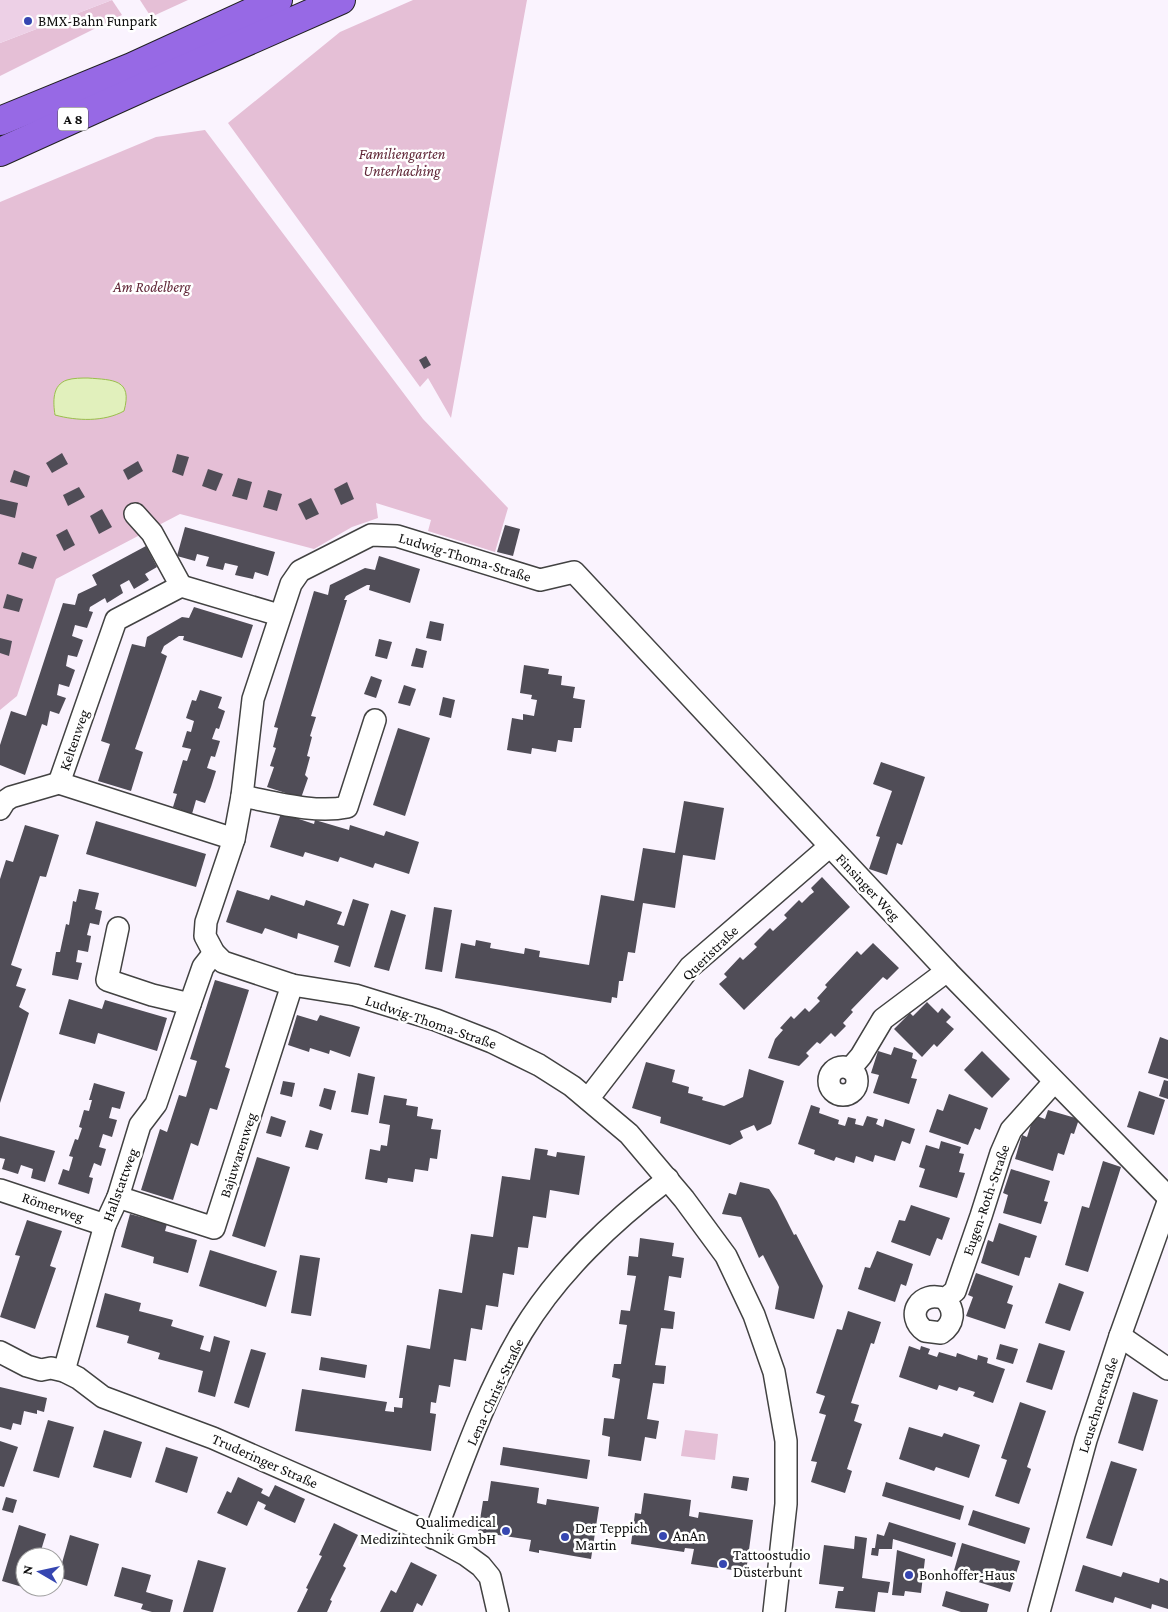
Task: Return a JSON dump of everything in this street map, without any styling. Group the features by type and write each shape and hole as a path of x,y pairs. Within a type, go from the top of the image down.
{"highway":[{"name":"A 8","path":"201,48 278,0"},
{"name":"A 8","path":"0,152 139,76 201,48 341,0"},
{"name":"A 8","path":"0,121 139,76"}],"street":[{"path":"135,514 152,533 181,586 279,615"},
{"name":"Ludwig-Thoma-Straße","path":"574,572 540,580 397,536 371,535 300,571 291,584 279,615 253,699 242,796 234,840 206,922 205,936 214,953 223,962 292,985 355,995 436,1020 492,1042 539,1066 572,1086 629,1134 668,1178 726,1256 754,1315 774,1372 786,1440 786,1495 774,1612"},
{"name":"Finsinger Weg","path":"574,572 946,971 1168,1197"},
{"name":"Keltenweg","path":"181,586 116,620 59,784 234,840"},
{"path":"242,796 316,809 346,807 375,720"},
{"path":"4,797 59,784"},
{"name":"Queristraße","path":"588,1099 690,967 830,846"},
{"path":"118,928 107,980 152,995 190,1004"},
{"name":"Hallstattweg","path":"64,1371 105,1225 118,1197 140,1125 156,1104 203,967 214,953"},
{"path":"850,1069 861,1056 883,1018 946,971"},
{"name":"Bajuwarenweg","path":"118,1197 214,1228 292,985"},
{"name":"Eugen-Roth-Straße","path":"945,1299 955,1291 1001,1153 1011,1130 1054,1082"},
{"name":"Lena-Christ-Straße","path":"433,1538 499,1374 523,1331 562,1277 596,1240 630,1208 668,1178"},
{"name":"Römerweg","path":"0,1190 105,1225"},
{"name":"Leuschnerstraße","path":"1039,1612 1086,1440 1120,1336 1168,1202"},
{"path":"1120,1336 1168,1369"},
{"name":"Truderinger Straße","path":"0,1352 27,1366 41,1370 51,1368 64,1371 78,1378 104,1397 213,1438 404,1522 466,1555 481,1566 490,1577 498,1612"}],"green space":[{"path":"112,0 122,15 0,76 0,43"},
{"path":"140,0 188,0 151,17"},
{"name":"Familiengarten Unterhaching","path":"413,0 527,0 451,418 428,378 420,387 228,123 340,32"},
{"name":"Am Rodelberg","path":"205,130 423,419 508,508 495,552 428,531 431,520 376,503 378,518 352,527 314,549 180,514 56,579 17,696 0,710 0,202 156,137"},
{"path":"685,1430 718,1434 715,1460 681,1456"}],"shaded area":[{"name":"BMX-Bahn Funpark","path":"0,0 112,0 0,43"},
{"path":"69,379 105,379 119,383 126,393 124,411 99,419 55,415 55,394 62,382"}],"building":[{"path":"426,356 431,365 424,369 419,360"},
{"path":"62,453 68,464 52,473 46,463"},
{"path":"177,454 189,457 183,476 172,472"},
{"path":"138,461 143,471 128,480 123,470"},
{"path":"208,469 223,474 216,491 202,486"},
{"path":"14,470 30,476 27,487 10,482"},
{"path":"238,478 252,482 247,500 232,496"},
{"path":"347,482 354,499 341,505 334,489"},
{"path":"79,487 85,497 68,506 63,495"},
{"path":"268,490 282,494 277,511 263,507"},
{"path":"311,498 319,514 306,520 298,504"},
{"path":"0,499 18,503 15,518 0,514"},
{"path":"102,509 112,527 99,534 90,516"},
{"path":"505,525 520,529 513,556 497,552"},
{"path":"185,527 275,552 268,576 255,572 253,579 235,575 238,566 225,563 223,570 206,566 209,557 197,554 195,561 177,556"},
{"path":"67,529 75,545 64,551 56,535"},
{"path":"146,546 157,567 145,574 149,580 134,589 129,580 120,585 123,593 107,603 105,598 90,607 89,611 93,612 87,628 75,625 72,636 83,640 77,657 68,655 66,666 75,670 69,687 59,684 57,695 66,698 59,714 50,711 47,726 42,724 25,775 0,765 0,745 11,711 26,716 63,603 75,605 78,594 97,585 92,575"},
{"path":"22,552 37,557 33,569 18,564"},
{"path":"379,556 420,569 410,603 369,590 370,585 346,596 344,600 347,600 311,716 316,717 310,736 312,737 307,756 310,757 305,775 308,778 301,798 267,787 274,767 270,766 276,748 273,747 278,728 274,727 314,591 328,595 330,585 365,568 375,570"},
{"path":"7,594 23,599 19,612 3,608"},
{"path":"194,607 253,625 242,658 183,640 184,636 179,636 164,646 161,653 167,656 135,749 143,752 131,791 98,781 110,744 101,741 132,644 145,647 147,637 182,617 189,618"},
{"path":"430,621 444,624 441,641 426,638"},
{"path":"0,638 12,641 9,656 0,653"},
{"path":"379,639 392,642 387,659 375,656"},
{"path":"416,648 427,651 423,668 411,666"},
{"path":"524,665 549,669 548,674 562,676 561,685 575,687 573,698 585,700 581,728 574,728 572,742 558,740 556,752 532,748 531,754 507,750 512,718 523,720 523,714 534,716 537,700 531,699 532,695 520,693"},
{"path":"371,676 382,680 376,698 364,694"},
{"path":"404,685 416,689 410,706 398,703"},
{"path":"200,690 222,697 218,708 225,711 219,729 216,728 212,739 220,741 215,757 211,756 207,768 216,771 211,787 205,803 196,800 192,814 173,807 177,794 173,793 183,760 187,761 191,749 182,747 187,731 191,732 194,721 186,718 192,700 196,701"},
{"path":"443,697 455,700 451,718 439,715"},
{"path":"398,728 430,738 405,816 373,805"},
{"path":"881,762 925,777 902,845 897,843 887,875 869,869 880,837 876,836 892,791 873,784"},
{"path":"684,801 724,808 715,860 683,855 675,908 643,903 635,953 628,952 623,981 619,981 617,998 612,997 611,1003 455,978 461,943 475,946 476,940 491,943 490,948 524,954 525,948 540,951 539,957 589,965 601,895 634,901 643,848 675,853"},
{"path":"281,813 314,824 315,820 349,830 350,825 384,836 386,831 419,842 409,874 375,863 373,868 340,857 338,862 305,852 303,857 270,847"},
{"path":"96,821 206,854 196,887 86,854"},
{"path":"25,825 59,835 46,877 40,876 11,965 22,969 16,986 26,989 19,1007 29,1013 0,1103 0,879 6,860 13,862"},
{"path":"822,877 850,907 744,1010 719,984 727,977 724,974 740,957 743,960 757,947 754,944 770,928 773,931 787,918 784,915 799,900 802,903 814,892 811,888"},
{"path":"79,889 99,893 95,909 102,911 99,925 90,923 87,935 91,936 88,952 78,950 76,962 82,963 78,980 52,975 56,952 60,952 66,924 69,925 73,901 76,902"},
{"path":"237,890 269,900 271,895 304,906 306,900 342,912 337,924 344,926 353,899 369,904 350,967 334,962 339,946 298,933 297,939 265,928 262,934 226,922"},
{"path":"434,907 452,910 442,972 425,969"},
{"path":"391,910 406,915 389,971 374,967"},
{"path":"873,943 899,968 887,980 883,977 851,1010 853,1012 843,1023 846,1026 835,1037 831,1033 820,1044 817,1042 806,1053 809,1056 799,1066 768,1058 775,1039 783,1030 780,1028 791,1016 794,1019 805,1008 809,1012 820,1001 817,998 827,987 825,985 857,951 861,955"},
{"path":"215,980 249,990 225,1067 230,1069 217,1110 210,1108 198,1146 191,1143 173,1200 141,1190 160,1129 167,1132 179,1095 186,1097 197,1061 190,1059"},
{"path":"69,999 102,1009 105,1000 167,1018 157,1051 98,1033 95,1044 59,1034"},
{"path":"927,1002 938,1013 942,1008 951,1017 946,1022 954,1029 937,1047 934,1044 922,1057 894,1029 910,1013 913,1016"},
{"path":"297,1015 317,1021 320,1015 360,1027 350,1057 330,1050 329,1054 310,1048 309,1052 288,1045"},
{"path":"1160,1037 1168,1040 1168,1079 1148,1073"},
{"path":"894,1047 913,1053 912,1058 917,1060 911,1078 917,1079 909,1104 873,1093 879,1075 871,1073 878,1051 891,1055"},
{"path":"982,1051 1010,1079 992,1098 964,1070"},
{"path":"646,1062 675,1070 672,1082 689,1087 688,1093 703,1097 702,1100 724,1106 743,1097 749,1069 784,1081 771,1124 757,1131 754,1125 740,1131 743,1138 730,1145 660,1123 661,1117 632,1108"},
{"path":"358,1073 375,1077 368,1115 351,1112"},
{"path":"1164,1080 1168,1081 1168,1099 1159,1096"},
{"path":"283,1081 295,1083 292,1097 280,1094"},
{"path":"94,1083 125,1092 120,1109 112,1107 109,1118 117,1120 112,1137 103,1134 99,1147 106,1149 101,1166 94,1163 89,1177 93,1178 89,1194 58,1184 63,1169 69,1171 73,1157 69,1156 75,1139 78,1140 82,1128 79,1127 84,1110 89,1111 92,1100 89,1100"},
{"path":"324,1088 336,1091 331,1110 319,1106"},
{"path":"1139,1091 1165,1100 1154,1135 1127,1127"},
{"path":"949,1094 988,1108 980,1130 975,1128 968,1145 929,1132 937,1109 943,1111"},
{"path":"384,1095 407,1099 406,1105 418,1107 417,1116 433,1119 431,1129 441,1130 437,1159 430,1158 428,1171 415,1169 413,1182 388,1178 387,1183 365,1179 370,1149 380,1151 381,1145 387,1146 390,1125 379,1123"},
{"path":"811,1105 820,1108 819,1113 839,1120 838,1124 845,1126 848,1117 856,1119 855,1124 863,1126 867,1116 878,1119 876,1124 883,1127 885,1119 915,1129 910,1144 902,1141 895,1161 875,1155 873,1162 856,1156 854,1163 836,1157 834,1161 814,1154 815,1150 798,1144"},
{"path":"1048,1110 1079,1119 1074,1134 1071,1133 1064,1155 1058,1153 1053,1171 1015,1159 1022,1135 1027,1137 1034,1115 1045,1119"},
{"path":"271,1116 286,1121 281,1137 266,1133"},
{"path":"310,1130 323,1134 318,1150 305,1147"},
{"path":"0,1136 55,1151 45,1182 31,1178 33,1169 21,1165 18,1174 2,1169 5,1159 0,1158"},
{"path":"941,1141 961,1147 959,1153 964,1154 959,1172 965,1173 957,1198 919,1187 925,1169 919,1167 926,1145 939,1149"},
{"path":"535,1148 548,1150 547,1155 556,1157 557,1152 585,1156 579,1195 550,1190 546,1218 533,1216 528,1248 518,1247 514,1275 503,1273 498,1307 486,1305 482,1330 471,1328 466,1361 454,1359 450,1387 439,1385 436,1403 431,1402 430,1413 436,1414 431,1451 295,1431 302,1389 387,1402 385,1411 394,1412 394,1407 402,1408 403,1398 399,1398 407,1345 430,1349 439,1289 462,1293 471,1234 493,1237 502,1176 530,1180"},
{"path":"257,1157 290,1167 265,1247 232,1236"},
{"path":"1103,1161 1121,1167 1088,1272 1065,1265 1082,1206 1089,1208"},
{"path":"1011,1169 1050,1181 1044,1201 1048,1202 1041,1224 1003,1213 1008,1195 1003,1193"},
{"path":"740,1182 769,1189 794,1235 796,1234 823,1286 814,1319 775,1309 779,1287 763,1255 759,1258 741,1217 722,1214 729,1193 736,1195"},
{"path":"911,1205 950,1218 942,1240 937,1238 930,1256 891,1242 899,1220 905,1221"},
{"path":"130,1214 167,1224 165,1231 197,1240 188,1273 153,1263 154,1257 121,1247"},
{"path":"27,1220 62,1231 50,1266 56,1268 35,1329 0,1317 20,1256 15,1255"},
{"path":"999,1223 1037,1236 1030,1258 1025,1257 1019,1276 981,1263 988,1240 993,1242"},
{"path":"640,1238 674,1243 672,1256 684,1258 681,1278 669,1276 664,1310 675,1312 673,1329 661,1328 655,1365 666,1366 664,1384 653,1383 647,1419 659,1421 656,1439 645,1437 641,1461 608,1456 610,1437 602,1435 604,1418 614,1419 620,1379 612,1377 614,1364 621,1364 627,1325 619,1324 621,1310 630,1311 636,1276 627,1275 629,1256 638,1257"},
{"path":"210,1250 277,1271 266,1307 199,1286"},
{"path":"877,1251 913,1264 906,1286 901,1284 895,1302 858,1289 865,1267 870,1268"},
{"path":"300,1255 320,1258 311,1316 291,1313"},
{"path":"976,1273 1013,1286 1007,1303 1013,1305 1005,1329 966,1316 973,1297 968,1295"},
{"path":"1059,1283 1084,1292 1070,1331 1045,1323"},
{"path":"105,1293 141,1303 139,1311 173,1320 171,1326 204,1336 200,1349 210,1352 214,1336 230,1341 215,1397 198,1392 203,1371 158,1359 160,1353 127,1343 129,1336 96,1327"},
{"path":"848,1311 881,1322 874,1344 871,1343 851,1403 859,1405 854,1421 862,1424 847,1469 852,1471 845,1493 811,1482 817,1462 811,1461 826,1415 819,1413 825,1396 816,1393 837,1329 842,1330"},
{"path":"1039,1343 1065,1351 1052,1390 1026,1382"},
{"path":"1000,1344 1018,1349 1013,1364 996,1359"},
{"path":"909,1346 920,1350 921,1346 930,1349 928,1354 937,1357 939,1352 956,1357 957,1353 977,1360 978,1355 988,1358 987,1363 1005,1369 993,1403 973,1396 975,1392 959,1387 957,1391 939,1385 937,1390 899,1377"},
{"path":"251,1349 266,1353 249,1408 234,1403"},
{"path":"321,1357 367,1365 365,1378 319,1370"},
{"path":"0,1387 47,1398 44,1412 37,1410 37,1414 24,1411 21,1425 13,1423 11,1430 0,1427"},
{"path":"1133,1392 1158,1400 1143,1451 1118,1443"},
{"path":"1020,1402 1046,1411 1027,1467 1031,1469 1019,1504 995,1496 1007,1460 1001,1458"},
{"path":"48,1420 74,1427 59,1478 33,1471"},
{"path":"909,1427 942,1437 944,1433 980,1445 969,1478 936,1467 934,1471 899,1459"},
{"path":"104,1430 142,1442 131,1478 93,1467"},
{"path":"0,1441 18,1447 4,1487 0,1486"},
{"path":"166,1447 198,1457 187,1493 155,1482"},
{"path":"503,1447 590,1460 587,1479 500,1465"},
{"path":"1111,1461 1137,1469 1112,1546 1086,1538"},
{"path":"733,1476 749,1478 747,1491 731,1488"},
{"path":"238,1477 263,1489 261,1493 269,1497 275,1485 305,1499 295,1523 264,1509 266,1505 258,1501 247,1526 217,1513 227,1491 231,1493"},
{"path":"491,1481 539,1488 537,1503 546,1505 547,1499 599,1507 591,1559 539,1550 539,1553 529,1551 531,1540 478,1532 483,1501 488,1501"},
{"path":"886,1482 964,1506 960,1520 882,1496"},
{"path":"644,1493 691,1500 689,1516 698,1518 699,1512 753,1520 746,1572 691,1564 694,1549 685,1548 684,1552 631,1544 635,1513 641,1514"},
{"path":"6,1497 17,1500 13,1513 2,1510"},
{"path":"973,1510 1030,1528 1025,1544 968,1525"},
{"path":"889,1522 956,1543 952,1557 893,1539 892,1549 879,1549 878,1556 871,1555 872,1548 875,1548 877,1534 884,1536"},
{"path":"334,1523 358,1535 343,1566 346,1568 330,1600 332,1601 327,1612 297,1612 308,1589 306,1588 322,1556 319,1555"},
{"path":"19,1525 46,1534 42,1547 15,1547 15,1585 2,1581"},
{"path":"70,1535 99,1544 87,1586 65,1579 65,1552"},
{"path":"855,1536 867,1538 862,1578 890,1582 888,1593 878,1592 875,1612 835,1608 838,1591 843,1591 844,1587 819,1584 824,1545 854,1549"},
{"path":"962,1543 1020,1561 1010,1592 953,1574"},
{"name":"Bonhoffer-Haus","path":"897,1550 925,1559 921,1593 905,1591 904,1596 892,1595"},
{"path":"198,1560 226,1568 213,1612 183,1612"},
{"path":"411,1562 437,1575 422,1606 417,1603 413,1612 380,1612 391,1590 396,1593"},
{"path":"1083,1565 1121,1577 1123,1572 1159,1583 1160,1578 1168,1581 1168,1609 1152,1604 1151,1609 1115,1597 1113,1603 1075,1591"},
{"path":"122,1567 151,1575 146,1592 173,1600 170,1612 152,1612 141,1609 143,1604 114,1596"},
{"path":"946,1591 989,1604 987,1612 961,1612 942,1606"}],"place":[{"name":"BMX-Bahn Funpark","path":"28,21"},
{"name":"Qualimedical Medizintechnik GmbH","path":"506,1531"},
{"name":"AnAn","path":"663,1536"},
{"name":"Der Teppich Martin","path":"565,1537"},
{"name":"Tattoostudio Düsterbunt","path":"723,1564"},
{"name":"Bonhoffer-Haus","path":"909,1575"}]}
